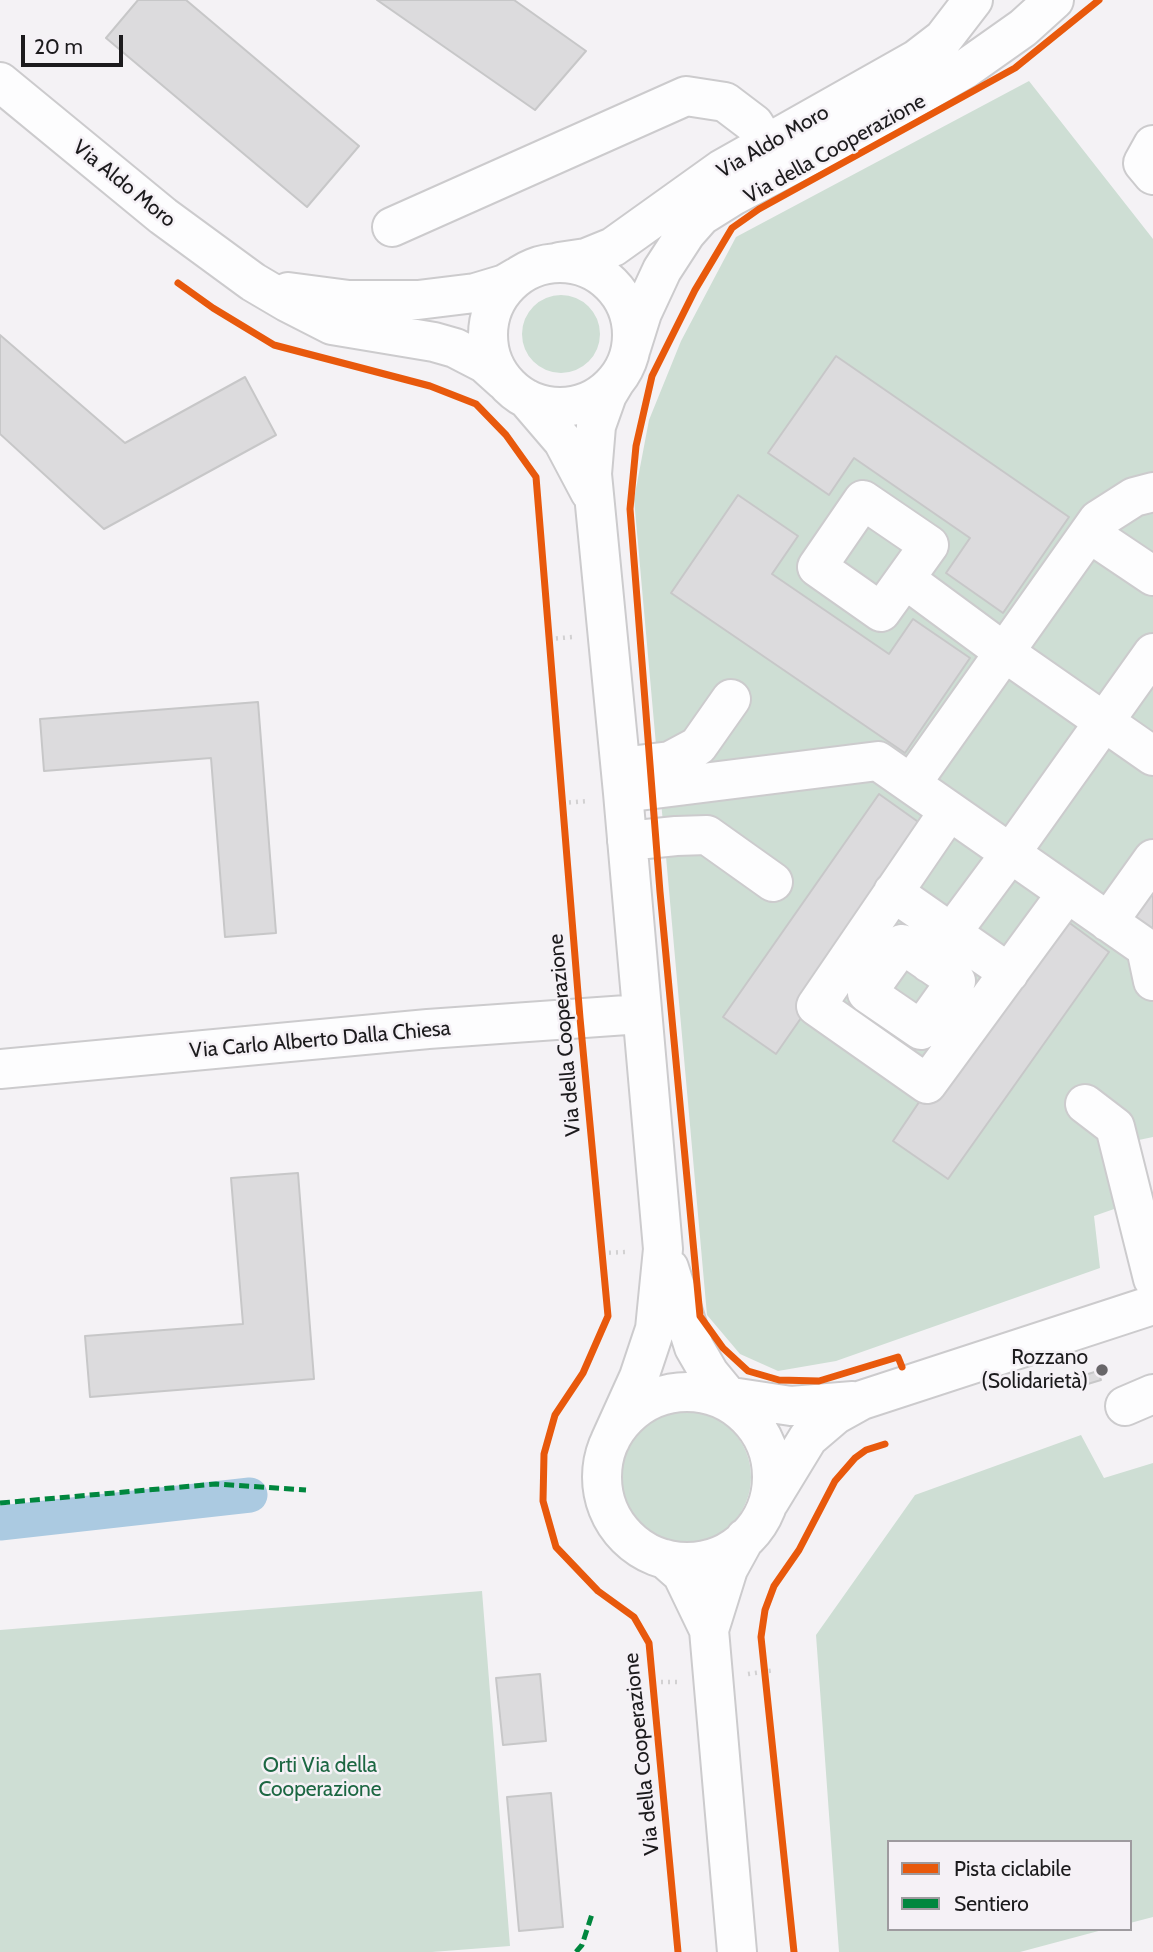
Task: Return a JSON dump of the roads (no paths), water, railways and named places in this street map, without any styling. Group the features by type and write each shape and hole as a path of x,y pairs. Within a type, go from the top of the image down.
{"street":[{"name":"Via Aldo Moro","path":"559,262 586,258 613,247 722,169 917,60 943,39 973,0"},
{"name":"Via Aldo Moro","path":"624,364 642,313 662,270 686,233 701,216 716,205 859,130 965,69 1023,28 1055,0"},
{"name":"Via Aldo Moro","path":"0,82 163,216 253,282 331,325 434,342 454,348 484,363 515,390"},
{"path":"392,227 687,96 725,102 754,124 767,145"},
{"path":"1153,145 1143,163 1153,175"},
{"path":"594,501 563,442 515,390 492,359 488,331 496,301 507,285 538,266 559,262 590,268 615,287 629,314 632,327 624,364 607,396 596,426 593,456 594,501 622,780 663,1250 655,1329 639,1377 610,1441 603,1464 602,1480 604,1498 611,1516 632,1542 653,1555 683,1562 714,1558 728,1551 754,1526 770,1491 771,1467 762,1440 723,1402 694,1347 663,1250"},
{"name":"Via Aldo Moro","path":"253,282 315,298 378,301 418,300 475,293 505,284 517,277"},
{"path":"515,390 550,407 573,406 594,398 624,364"},
{"path":"911,784 1098,520 1134,497 1153,492"},
{"path":"1089,533 1153,576"},
{"path":"905,579 1153,756"},
{"path":"929,963 1153,653"},
{"path":"622,780 698,747 731,699"},
{"path":"622,780 878,761 1146,948 1153,981"},
{"path":"949,811 893,892 869,959 867,993 921,1030 956,981 902,944 869,959 816,1006 927,1084 1068,893"},
{"path":"627,841 707,835 773,882"},
{"path":"1108,922 1153,859"},
{"path":"893,892 1009,973"},
{"path":"937,1008 968,1030"},
{"path":"872,1045 896,1013"},
{"name":"Via Carlo Alberto Dalla Chiesa","path":"0,1069 428,1030 641,1014"},
{"path":"1085,1104 1115,1127 1153,1279"},
{"path":"610,1441 624,1421 645,1403 668,1395 791,1406 862,1400 1153,1305"},
{"path":"709,1630 728,1569 808,1438 835,1415 862,1400"},
{"path":"665,1559 682,1574 709,1630 737,1952"}],"waterway":[{"path":"0,1523 250,1495"}],"place":[{"name":"Rozzano (Solidarietà)","path":"1102,1370"}],"park label":[{"name":"Orti Via della Cooperazione","path":"320,1778"}]}
